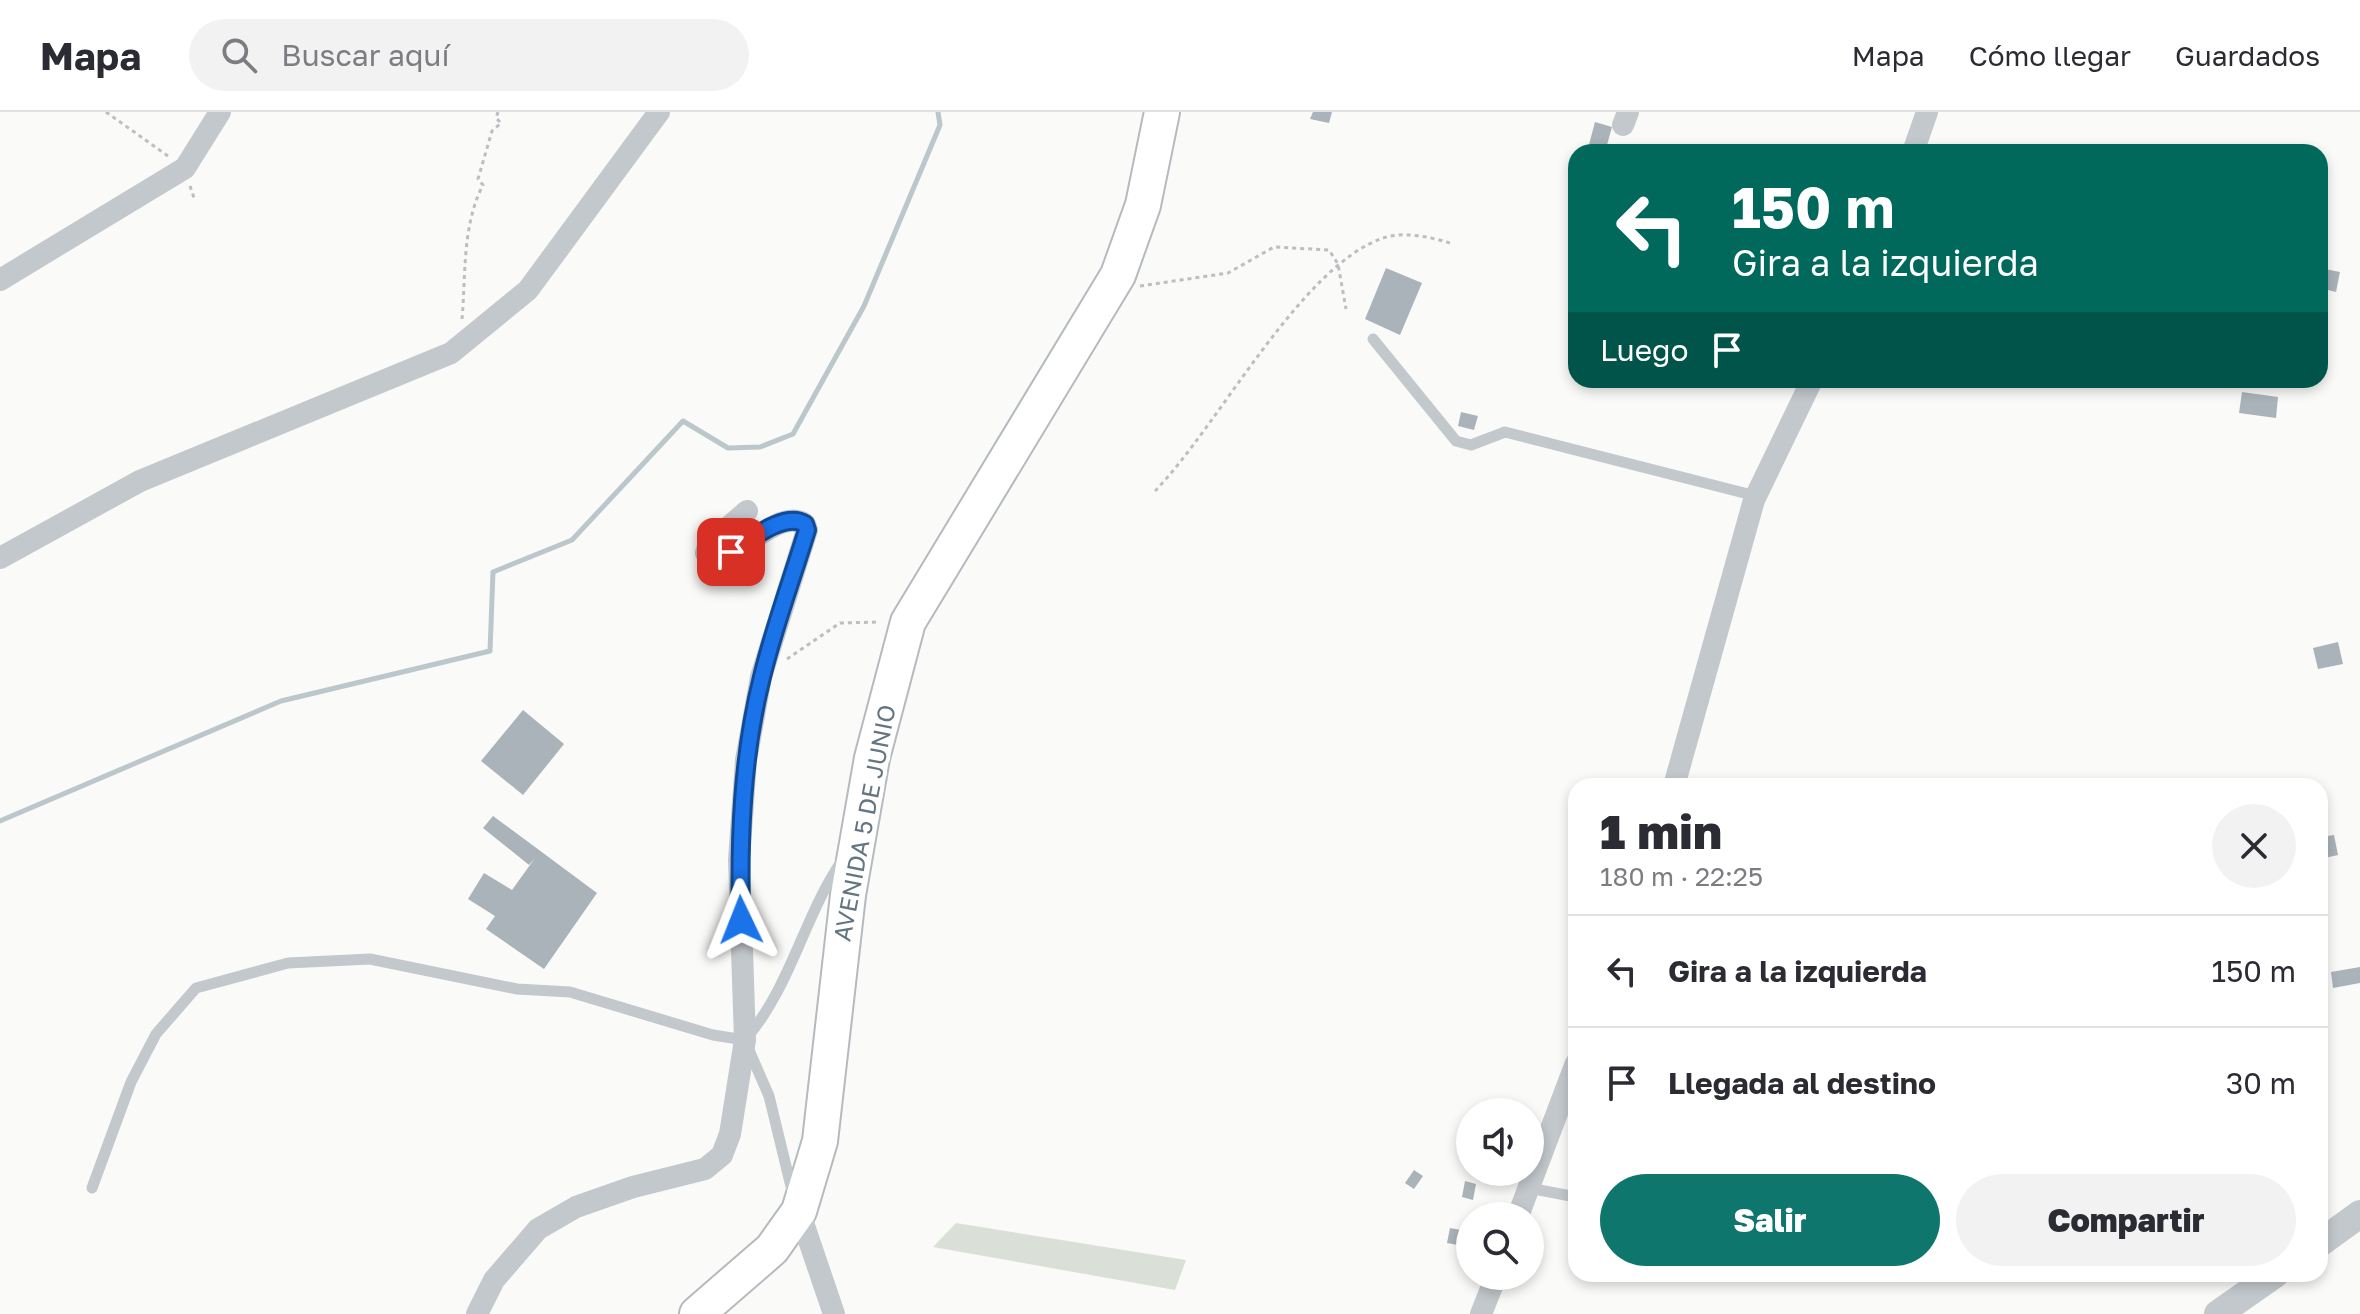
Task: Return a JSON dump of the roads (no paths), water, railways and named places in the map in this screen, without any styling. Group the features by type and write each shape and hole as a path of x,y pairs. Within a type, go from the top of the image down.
{"main road":[{"name":"AVENIDA 5 DE JUNIO","path":"697,1314 772,1249 799,1211 820,1141 834,1003 872,758 908,622 1108,291 1143,205 1162,112"}],"street":[{"path":"0,280 185,168 220,112"},
{"path":"0,558 140,481 391,379 459,346 528,290 659,112"},
{"path":"1916,144 1927,112"},
{"path":"1676,778 1756,496 1808,388"},
{"path":"477,1314 494,1280 538,1229 576,1207 633,1187 705,1169 722,1155 730,1134 745,1040 739,860 746,760 761,677 807,530 805,524 794,520 767,530 731,552 719,555 706,553 709,544 747,511"},
{"path":"1524,1202 1568,1084"},
{"path":"799,1211 834,1314"},
{"path":"2328,1237 2360,1214"},
{"path":"2218,1314 2264,1282"},
{"path":"1481,1314 1490,1290"}],"lane":[{"path":"1373,339 1456,441 1471,445 1505,432 1756,496"},
{"path":"745,1040 765,1015 825,886 858,837"},
{"path":"92,1188 131,1082 156,1034 196,988 288,963 370,959 517,989 570,992 713,1035 745,1040"},
{"path":"745,1040 769,1096 791,1194 799,1211"},
{"path":"1529,1188 1568,1195"}],"waterway":[{"path":"0,821 281,701 490,651 493,572 572,540 683,421 728,448 760,447 793,434 864,306 940,125 938,112"}]}
